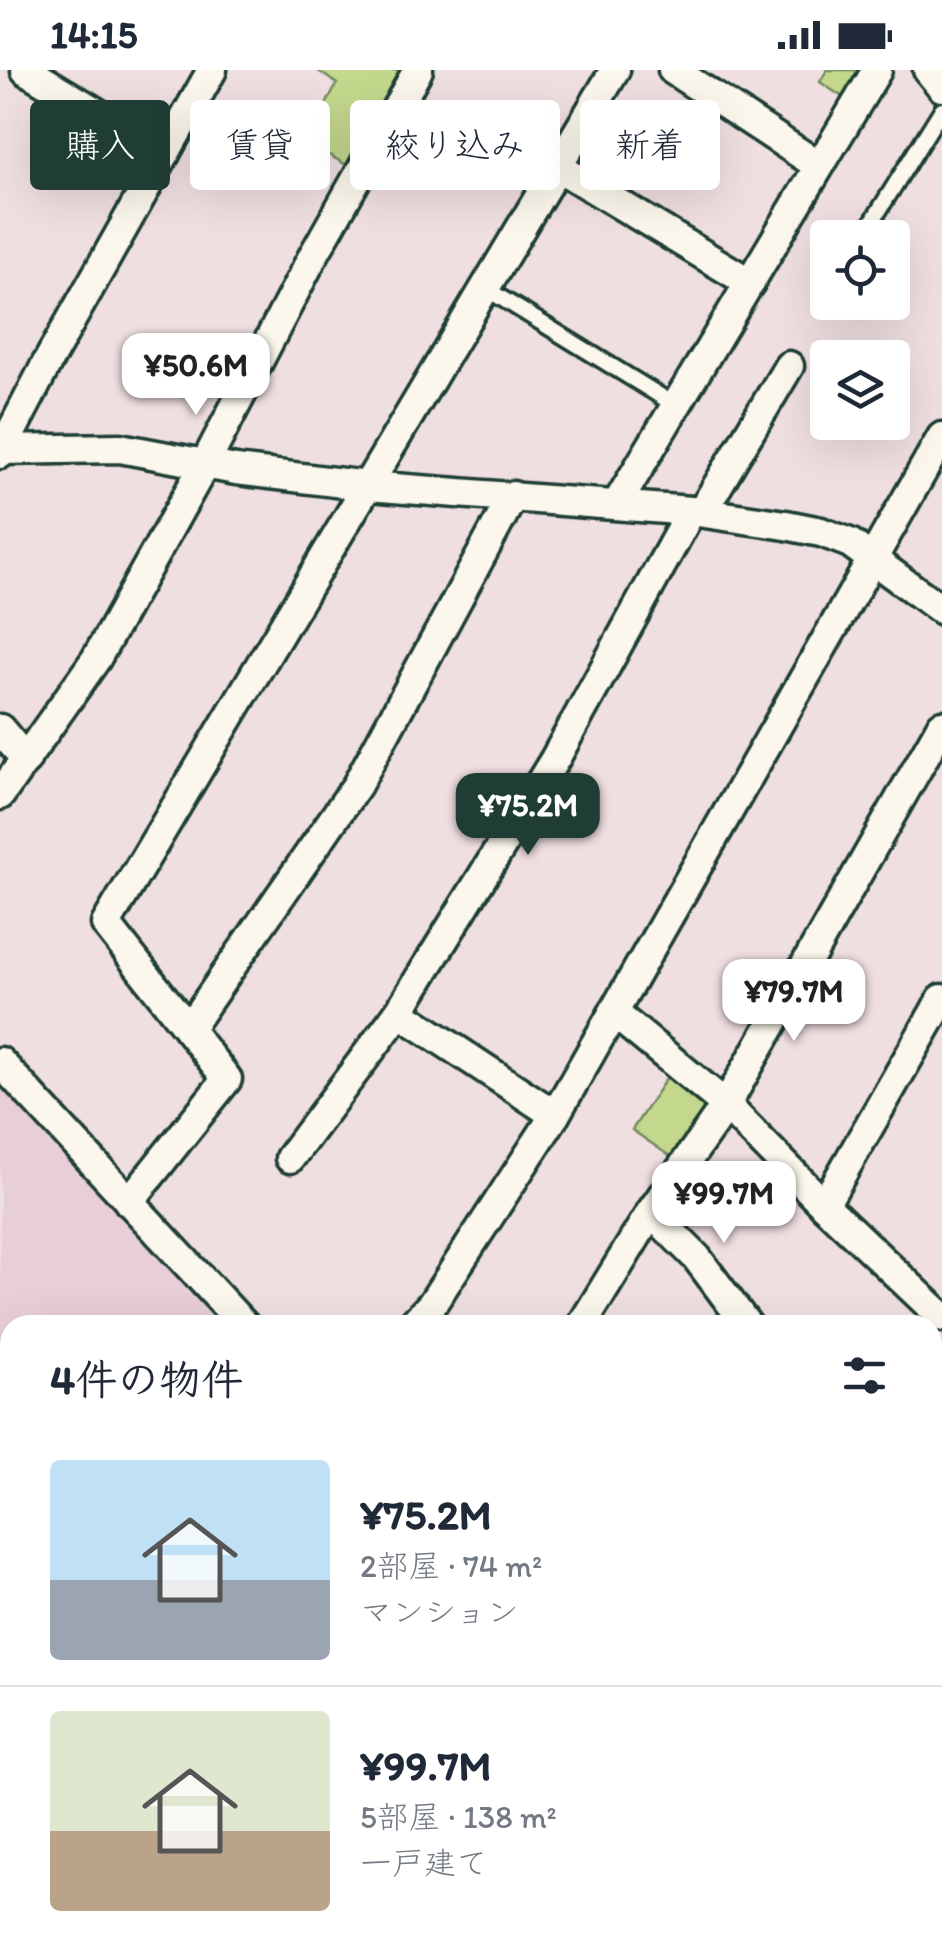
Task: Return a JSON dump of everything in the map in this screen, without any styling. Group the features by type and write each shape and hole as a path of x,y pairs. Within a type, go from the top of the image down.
{"street":[{"path":"26,70 76,100"},
{"path":"170,145 212,70"},
{"path":"0,795 96,659 418,70"},
{"path":"560,164 615,70"},
{"path":"673,70 820,166"},
{"path":"617,504 877,70"},
{"path":"928,70 942,87"},
{"path":"560,168 750,283"},
{"path":"145,190 1,451 120,448 236,470 368,486 697,512 821,532 850,543 942,610"},
{"path":"129,1202 228,1079 106,924 544,190"},
{"path":"290,1158 399,1012 555,759 697,512 789,366"},
{"path":"422,1315 555,1115 942,437"},
{"path":"188,1029 357,785 513,496"},
{"path":"588,1315 652,1212 726,1105 942,725"},
{"path":"0,729 26,760"},
{"path":"824,1205 942,1000"},
{"path":"399,1012 555,1115"},
{"path":"614,1013 726,1105 824,1205 938,1302"},
{"path":"0,1062 235,1315"},
{"path":"652,1212 697,1258 740,1315"}],"lane":[{"path":"873,220 942,109"},
{"path":"486,288 675,405"}],"shaded area":[{"path":"0,1082 221,1315 0,1315"}],"green space":[{"path":"317,70 403,70 387,100 350,100 350,167 330,156 328,100 337,84"},
{"path":"827,70 866,70 850,102 820,82"},
{"path":"669,1074 705,1104 702,1125 677,1161 632,1130"}]}
